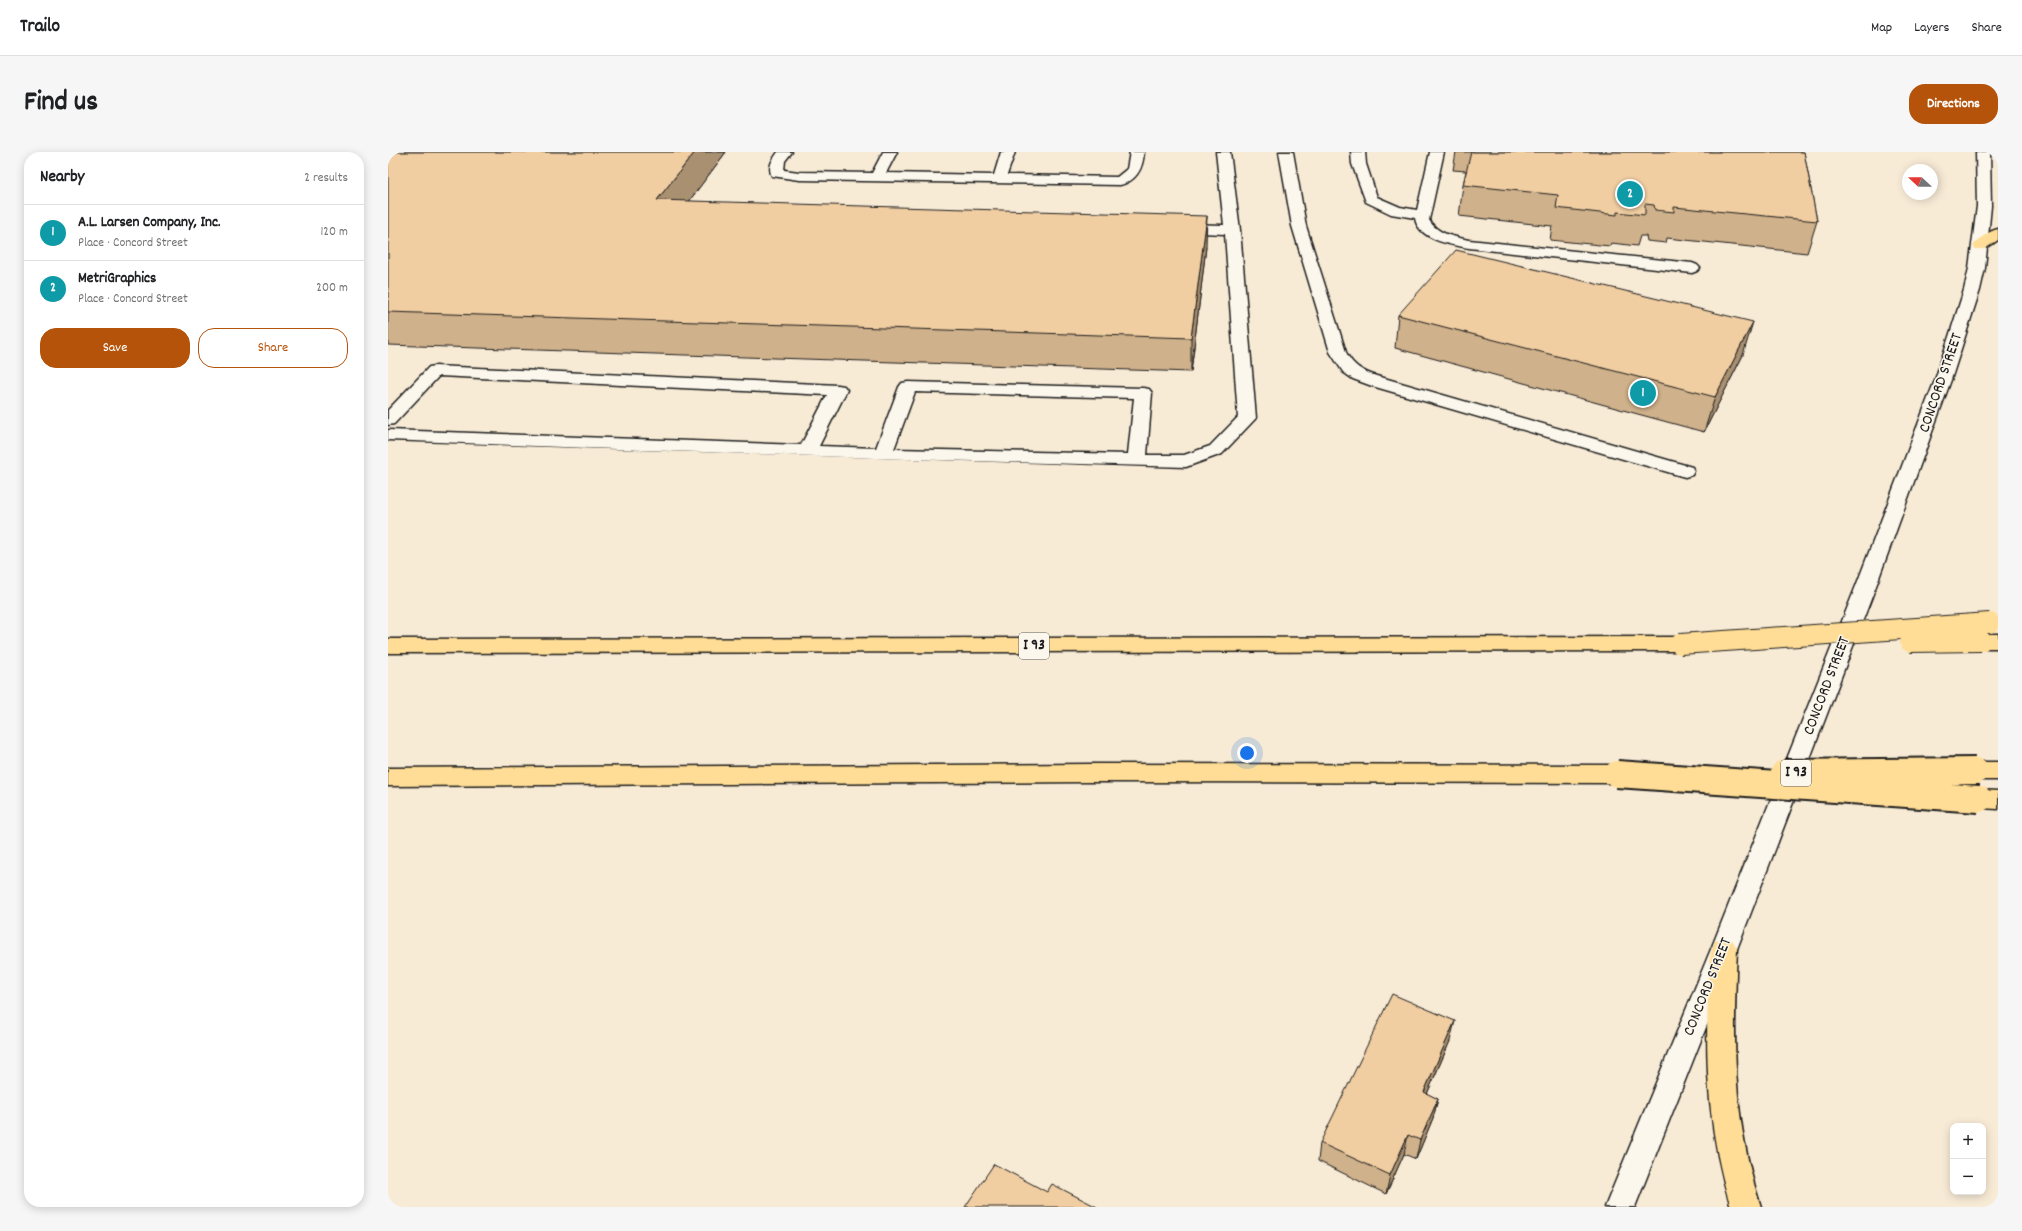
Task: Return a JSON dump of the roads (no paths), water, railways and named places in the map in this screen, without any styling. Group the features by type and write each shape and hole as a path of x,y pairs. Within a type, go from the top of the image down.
{"highway":[{"path":"1980,246 1998,233"},
{"name":"I 93","path":"388,646 1680,644 1992,632"},
{"name":"I 93","path":"388,777 1092,773 1617,774 1998,771"},
{"path":"1617,774 1989,800"},
{"path":"1724,949 1719,1027 1722,1110 1735,1178 1746,1207"}],"street":[{"path":"785,152 778,161 777,173 799,176 1120,181 1130,175 1136,168 1137,152"},
{"path":"877,177 890,152"},
{"path":"999,179 1008,152"},
{"path":"388,435 883,454 1186,461 1216,450 1247,418 1237,308 1233,230 1223,152"},
{"path":"1286,152 1299,226 1340,358 1350,370 1378,382 1684,470"},
{"path":"1358,152 1359,164 1371,199 1396,212 1422,215"},
{"path":"1437,152 1422,215 1424,224 1434,233 1459,242 1692,268"},
{"name":"CONCORD STREET","path":"1620,1207 1724,949 1866,586 1943,380 1972,290 1980,246 1984,206 1984,152"},
{"path":"1162,228 1233,230"},
{"path":"388,420 435,371 838,390 807,451"},
{"path":"883,454 908,387 1143,393 1137,461"}],"place":[{"name":"MetriGraphics","path":"1630,194"},
{"name":"A.L. Larsen Company, Inc.","path":"1643,393"}]}
